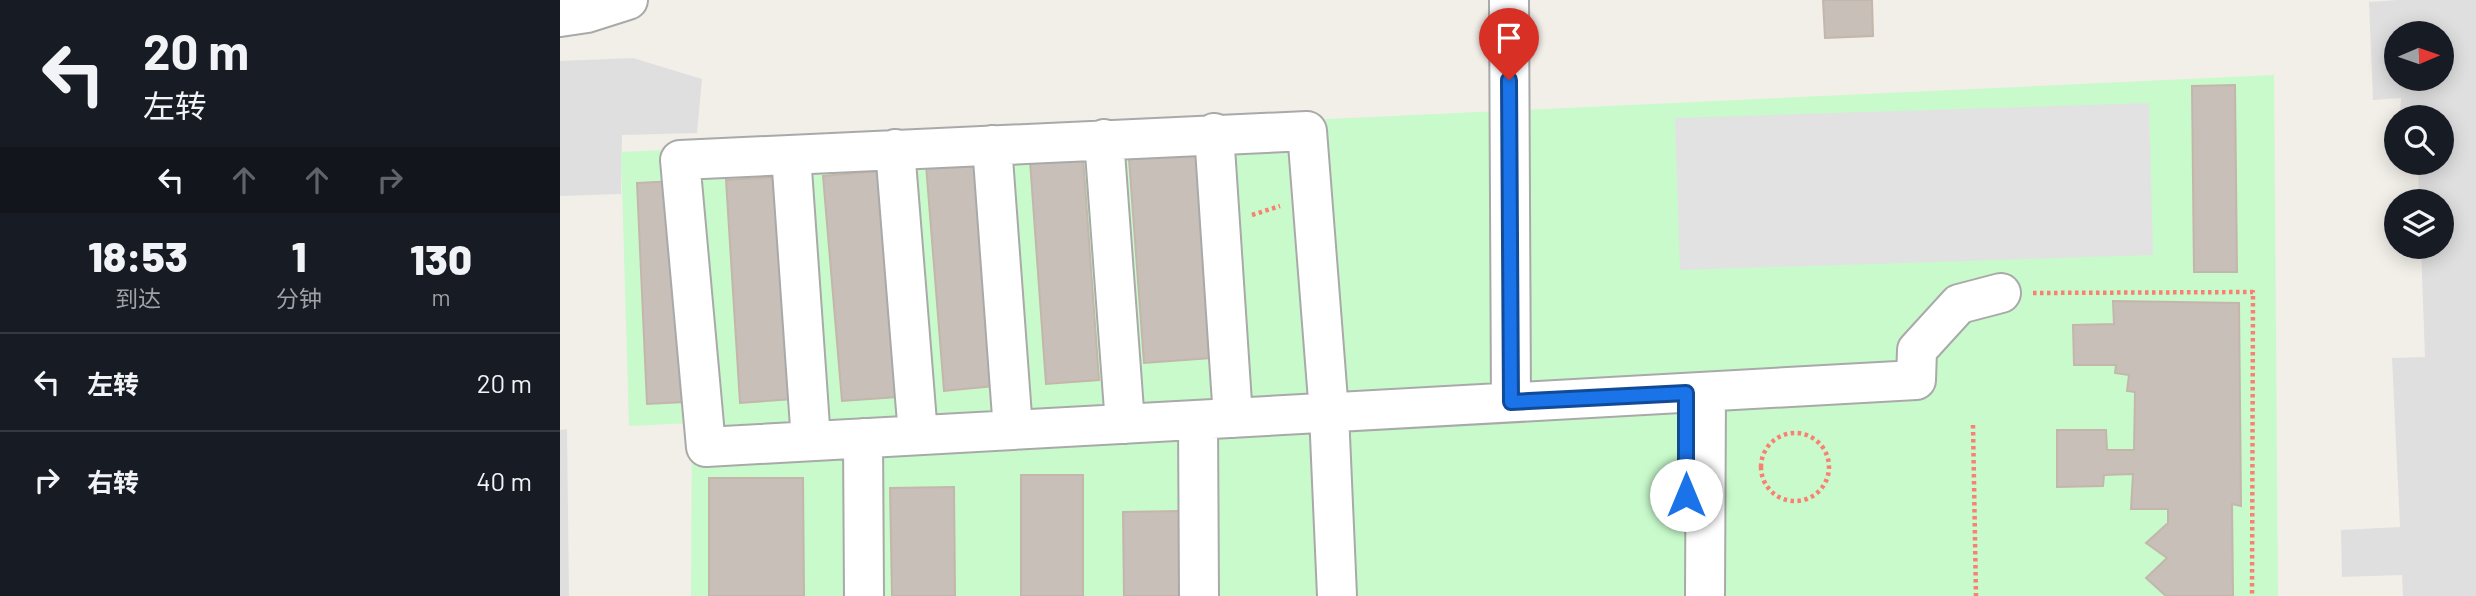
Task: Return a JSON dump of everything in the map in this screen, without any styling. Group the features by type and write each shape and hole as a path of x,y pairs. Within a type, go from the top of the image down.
{"street":[{"path":"560,18 628,0"},
{"path":"1509,0 1511,402"},
{"path":"1337,596 1329,413 1307,131 1214,133 680,160 706,447 1329,413 1511,402 1696,393 1916,380 1917,350 1959,304 2001,293"},
{"path":"1199,596 1215,419 1220,228 1214,133"},
{"path":"1104,139 1125,424"},
{"path":"992,145 1013,430"},
{"path":"895,149 918,435"},
{"path":"792,155 811,441"},
{"path":"1685,596 1696,393"},
{"path":"1696,393 1706,596"},
{"path":"863,438 864,596"}],"path":[{"path":"1220,228 1273,207 1312,202"},
{"path":"2001,293 2253,292 2252,596"},
{"path":"1973,425 1976,596"},
{"path":"1798,433 1810,435 1825,451 1829,473 1818,493 1798,502 1776,496 1768,488 1761,467 1763,456 1777,438 1798,433"}],"shaded area":[{"path":"2476,0 2476,596 2403,596 2402,575 2342,577 2341,530 2400,527 2392,358 2425,357 2421,259 2454,259 2454,189 2419,189 2418,175 2454,175 2454,105 2401,105 2401,98 2373,100 2369,2"},
{"path":"633,58 702,79 697,133 622,135 621,194 560,196 560,61"},
{"path":"2149,103 2153,255 1680,270 1675,118"},
{"path":"567,429 569,596 560,596 560,430"}],"green space":[{"path":"2274,75 2278,596 691,596 692,423 629,426 621,152"}],"building":[{"path":"1823,0 1872,0 1873,36 1825,38"},
{"path":"2235,85 2237,272 2194,272 2192,86"},
{"path":"1202,154 1211,358 1144,363 1129,159"},
{"path":"1083,157 1099,380 1046,384 1030,161"},
{"path":"976,161 994,386 944,391 926,165"},
{"path":"878,171 897,397 842,401 823,176"},
{"path":"779,177 793,399 740,403 726,180"},
{"path":"676,181 685,402 647,404 637,183"},
{"path":"2113,301 2239,303 2241,506 2232,504 2233,596 2166,596 2146,578 2167,558 2146,543 2168,523 2168,509 2131,509 2133,474 2104,475 2103,486 2057,487 2057,430 2106,430 2107,450 2134,450 2135,392 2127,391 2129,375 2115,373 2116,365 2074,365 2073,325 2114,324"},
{"path":"1021,475 1083,475 1083,596 1021,596"},
{"path":"709,478 803,478 804,596 709,596"},
{"path":"954,487 955,596 892,596 890,488"},
{"path":"1179,511 1180,596 1124,596 1123,512"}],"route":[{"path":"1509,80 1511,402 1686,393 1686,495"}]}
